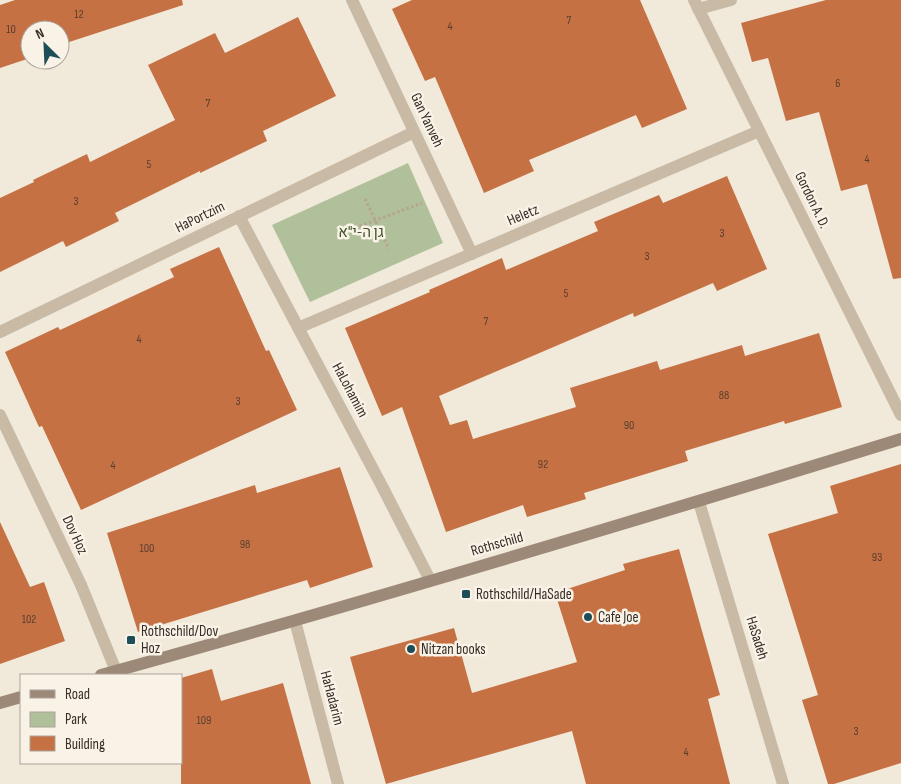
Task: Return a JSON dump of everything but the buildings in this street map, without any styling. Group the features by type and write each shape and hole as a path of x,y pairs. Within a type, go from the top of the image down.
{"main road":[{"name":"Rothschild","path":"105,674 295,621 699,502 901,439"},
{"path":"0,703 20,697"}],"street":[{"name":"Gan Yanveh","path":"352,0 472,254"},
{"path":"696,4 731,0"},
{"name":"Gordon A. D.","path":"696,4 901,415"},
{"name":"Heletz","path":"298,328 759,131"},
{"name":"HaPortzim","path":"0,332 414,132"},
{"name":"HaLohamim","path":"239,216 430,580"},
{"name":"Dov Hoz","path":"0,415 81,585 116,671"},
{"name":"HaSadeh","path":"699,502 783,784"},
{"name":"HaHadarim","path":"295,621 338,784"}],"path":[{"path":"355,228 444,195"},
{"path":"365,199 389,249"}],"green space":[{"name":"גן ה-י\"א","path":"408,163 443,243 310,302 272,225"}],"place":[{"name":"Rothschild/HaSade","path":"466,594"},
{"name":"Cafe Joe","path":"588,617"},
{"name":"Rothschild/Dov Hoz","path":"131,640"},
{"name":"Nitzan books","path":"411,649"}]}
